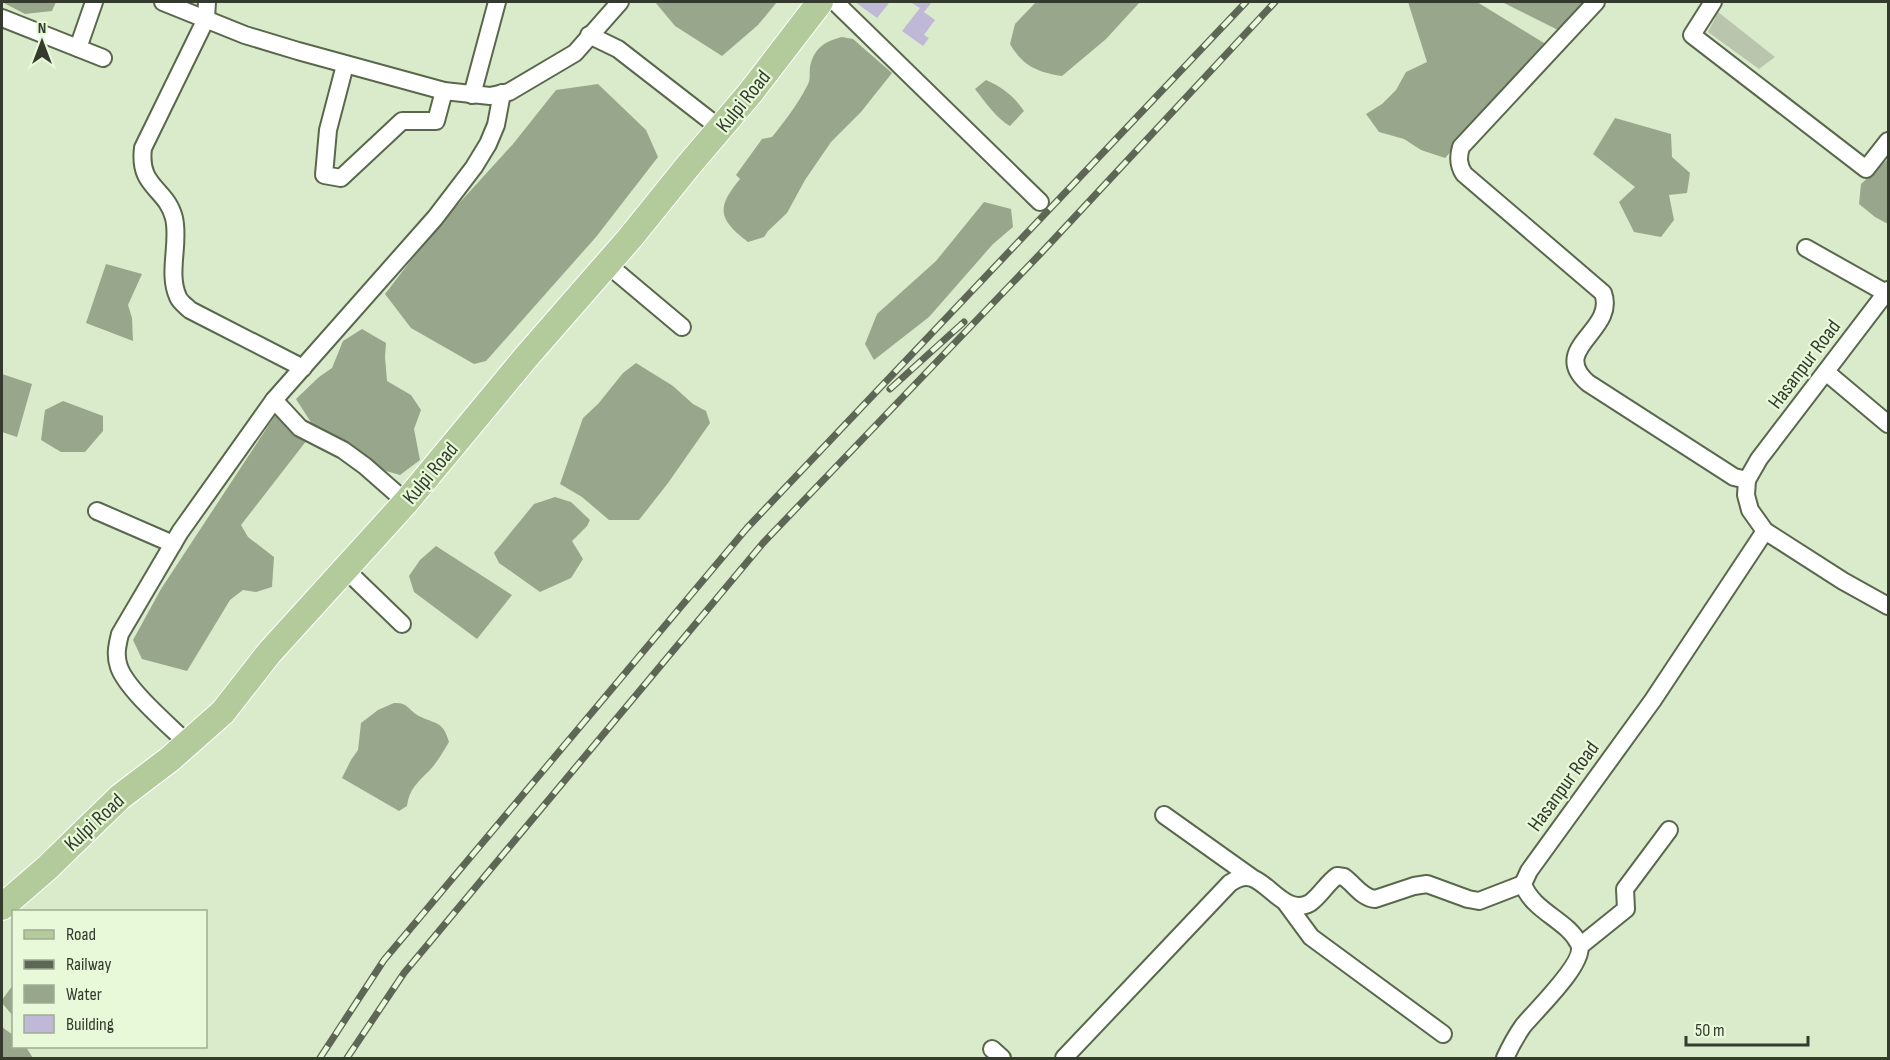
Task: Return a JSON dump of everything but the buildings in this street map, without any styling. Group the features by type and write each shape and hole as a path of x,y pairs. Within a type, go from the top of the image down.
{"main road":[{"name":"Kulpi Road","path":"2,907 47,868 120,797 188,744 224,712 269,653 406,502 721,129 820,2"}],"street":[{"path":"78,48 94,2"},
{"path":"163,2 245,35 345,65 444,91 490,96 509,92 575,53 620,2"},
{"path":"207,2 206,19 143,148 142,162 145,176 169,205 174,217 175,284 178,298 190,310 303,368"},
{"path":"472,95 497,2"},
{"path":"835,2 1040,202"},
{"path":"1596,2 1461,147 1460,168 1464,174 1603,293 1606,302 1605,310 1598,325 1578,347 1576,356 1579,375 1734,477 1747,480 1746,495 1750,510 1765,531 1843,581 1888,606"},
{"path":"1713,2 1692,35 1866,170 1888,141"},
{"path":"2,18 103,58"},
{"path":"589,35 618,49 721,129"},
{"path":"345,65 328,130 324,175 341,178 402,121 436,121 444,91"},
{"path":"188,744 130,686 119,668 116,651 120,634 173,544 274,400 435,218 474,167 496,125 502,93"},
{"path":"1806,248 1887,291"},
{"path":"607,264 682,327"},
{"name":"Hasanpur Road","path":"1747,480 1759,459 1887,291"},
{"path":"1826,372 1888,424"},
{"path":"274,400 300,428 343,450 406,502"},
{"path":"97,511 173,544"},
{"name":"Hasanpur Road","path":"1523,884 1529,870 1653,700 1765,531"},
{"path":"345,568 402,624"},
{"path":"1164,815 1286,903 1311,937 1443,1034"},
{"path":"1580,946 1626,909 1625,889 1669,830"},
{"path":"1286,903 1299,905 1309,903 1337,876 1344,877 1369,899 1427,884 1479,901 1523,884 1527,896 1572,934 1580,946 1580,955 1574,967 1522,1027 1509,1048 1506,1059"},
{"path":"1064,1059 1230,883 1239,878 1251,877"}],"shaded area":[{"path":"1718,12 1775,57 1759,69 1708,32"}],"water":[{"path":"2,2 56,2 52,11 25,14"},
{"path":"655,2 777,2 758,25 722,56 675,26"},
{"path":"1036,2 1140,2 1106,39 1062,76 1032,67 1020,58 1010,44 1015,24"},
{"path":"1408,2 1477,2 1549,46 1445,158 1421,150 1404,139 1379,132 1366,114 1382,104 1396,90 1406,72 1427,62"},
{"path":"1502,2 1590,2 1560,31"},
{"path":"842,37 853,39 892,73 861,112 831,142 805,180 787,213 764,237 748,242 731,227 724,213 727,198 740,179 736,175 762,139 772,137 795,106 808,84 810,67 817,50 825,43"},
{"path":"986,80 1007,92 1024,111 1010,126 996,115 975,89"},
{"path":"598,84 646,130 658,157 596,237 486,361 474,364 411,328 385,294 432,233 513,144 556,90"},
{"path":"1615,118 1671,134 1672,157 1690,173 1687,193 1669,195 1674,220 1661,237 1634,232 1619,202 1635,187 1593,154"},
{"path":"1887,160 1888,224 1859,204 1861,184"},
{"path":"984,202 1011,209 1013,227 993,244 929,317 874,360 865,344 877,314 936,261"},
{"path":"106,264 142,274 128,305 132,318 133,341 86,323"},
{"path":"362,329 386,343 387,381 411,395 421,410 414,429 420,460 400,475 386,471 363,454 326,436 312,424 296,399 332,368 343,341"},
{"path":"636,363 673,386 693,404 706,411 710,423 639,520 609,520 582,497 560,484 583,418 598,404 623,373"},
{"path":"2,374 32,384 17,437 2,432"},
{"path":"63,401 103,416 103,431 85,452 61,452 41,440 45,410"},
{"path":"276,414 307,440 241,525 248,537 274,557 272,587 256,592 243,590 230,600 187,671 142,659 133,640 161,589"},
{"path":"555,497 571,502 590,520 572,541 583,559 571,578 540,592 499,563 494,553 534,504"},
{"path":"436,546 512,595 477,639 414,592 409,576 420,560"},
{"path":"394,703 405,705 419,716 441,726 449,742 436,763 412,790 407,806 399,811 342,778 358,750 361,723 378,710"},
{"path":"12,986 12,1015 2,1003"},
{"path":"2,1027 12,1034 12,1048 27,1048 33,1058 2,1058"}],"railway":[{"path":"320,1058 384,960 747,528 1246,2"},
{"path":"347,1058 404,973 763,543 1042,252 1275,2"},
{"path":"890,389 964,322"}]}
